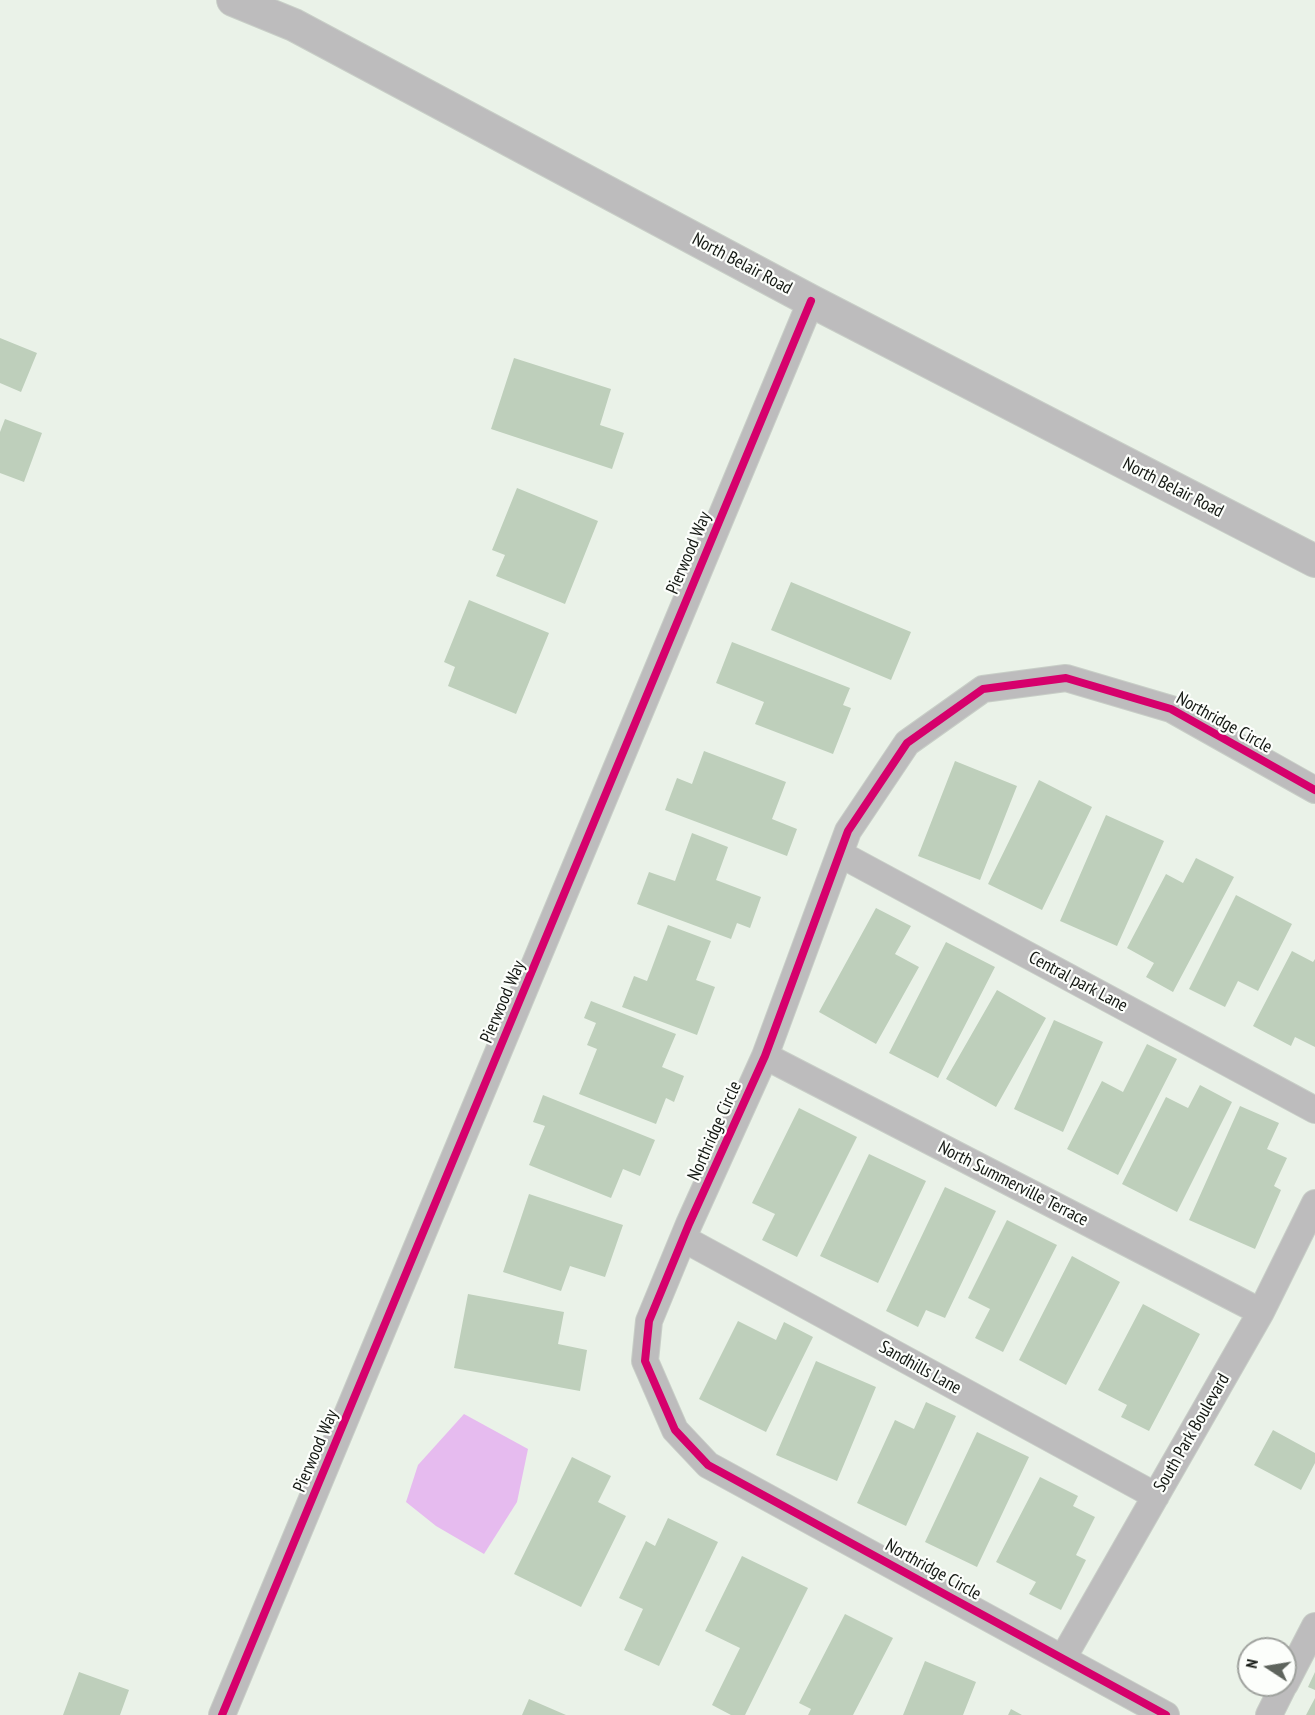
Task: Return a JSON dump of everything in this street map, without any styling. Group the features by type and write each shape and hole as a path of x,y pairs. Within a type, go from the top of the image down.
{"street":[{"name":"North Belair Road","path":"233,0 294,25 811,301 1315,561"},
{"name":"Pierwood Way","path":"222,1715 811,301"},
{"name":"Northridge Circle","path":"1166,1715 708,1465 675,1430 645,1361 649,1321 765,1056 848,831 907,743 983,689 1066,678 1171,709 1315,790"},
{"name":"Central park Lane","path":"840,854 1315,1110"},
{"name":"North Summerville Terrace","path":"765,1056 1261,1312"},
{"name":"South Park Boulevard","path":"1062,1658 1261,1312 1315,1203"},
{"name":"Sandhills Lane","path":"684,1239 1156,1497"},
{"path":"1297,1661 1315,1626"},
{"path":"1269,1715 1278,1697"}],"shaded area":[{"path":"464,1414 528,1449 517,1502 484,1554 436,1526 406,1502 418,1465"}],"building":[{"path":"0,338 37,353 21,392 0,383"},
{"path":"514,358 611,389 600,425 624,433 612,469 491,429"},
{"path":"5,419 42,433 24,482 0,473 0,432"},
{"path":"517,488 598,521 565,604 496,576 505,555 492,550"},
{"path":"791,582 911,632 891,680 771,630"},
{"path":"469,600 549,633 516,714 448,686 455,667 444,662"},
{"path":"732,642 850,688 843,705 851,708 833,754 755,724 764,702 716,683"},
{"path":"704,751 786,782 772,819 797,829 787,856 665,810 677,778 692,784"},
{"path":"955,761 1017,786 980,880 918,856"},
{"path":"1039,780 1092,807 1042,910 988,884"},
{"path":"1106,815 1164,841 1117,946 1060,921"},
{"path":"692,833 728,847 716,880 761,897 750,928 737,923 731,939 637,904 649,872 675,881"},
{"path":"1196,858 1234,877 1173,992 1146,977 1154,963 1127,948 1166,874 1183,883"},
{"path":"1236,895 1292,924 1258,991 1238,981 1225,1007 1189,989"},
{"path":"876,908 911,926 895,954 919,967 876,1044 819,1012"},
{"path":"668,925 711,941 696,980 715,987 697,1035 622,1007 634,976 647,981"},
{"path":"946,942 995,967 938,1078 889,1053"},
{"path":"1292,951 1313,962 1315,959 1315,1047 1295,1037 1291,1046 1253,1026"},
{"path":"997,990 1046,1018 996,1107 946,1079"},
{"path":"591,1001 676,1034 662,1067 684,1076 674,1102 666,1098 656,1124 579,1094 597,1049 587,1045 596,1023 584,1018"},
{"path":"1054,1020 1103,1042 1063,1132 1014,1109"},
{"path":"1147,1044 1177,1059 1118,1175 1067,1149 1102,1081 1123,1092"},
{"path":"1200,1085 1232,1102 1177,1212 1122,1184 1166,1097 1188,1108"},
{"path":"543,1095 655,1140 640,1176 623,1169 611,1198 529,1165 545,1126 533,1122"},
{"path":"1240,1106 1279,1123 1267,1149 1287,1158 1274,1186 1281,1190 1255,1249 1189,1220"},
{"path":"799,1108 857,1137 797,1257 762,1240 775,1214 752,1203"},
{"path":"869,1154 926,1181 878,1283 820,1256"},
{"path":"945,1187 996,1211 945,1318 926,1310 918,1327 886,1311"},
{"path":"529,1194 623,1225 605,1277 570,1266 561,1291 503,1272"},
{"path":"1007,1220 1057,1245 1003,1352 975,1338 990,1309 968,1298"},
{"path":"1072,1256 1120,1282 1066,1385 1019,1360"},
{"path":"468,1294 564,1312 558,1344 587,1350 580,1391 454,1368"},
{"path":"1143,1304 1200,1334 1149,1431 1121,1417 1127,1405 1098,1390"},
{"path":"738,1321 776,1340 784,1322 813,1337 766,1432 699,1399"},
{"path":"816,1361 876,1387 837,1481 776,1455"},
{"path":"926,1402 956,1416 906,1526 857,1503 895,1420 914,1429"},
{"path":"1273,1430 1315,1453 1315,1463 1301,1490 1254,1465"},
{"path":"977,1432 1029,1457 977,1567 925,1542"},
{"path":"572,1457 611,1476 598,1502 626,1516 581,1607 514,1574"},
{"path":"1040,1477 1078,1496 1073,1506 1095,1517 1076,1555 1086,1560 1061,1610 1029,1594 1036,1582 996,1562"},
{"path":"668,1518 718,1542 659,1666 624,1650 643,1609 619,1598 646,1541 655,1546"},
{"path":"742,1556 808,1588 745,1715 731,1715 712,1705 740,1648 705,1631"},
{"path":"845,1614 893,1638 853,1715 808,1715 811,1709 799,1703"},
{"path":"925,1661 976,1682 963,1715 903,1715"},
{"path":"79,1672 129,1690 120,1715 63,1715"},
{"path":"1315,1672 1315,1690 1308,1687"},
{"path":"1315,1698 1315,1715 1306,1715"},
{"path":"529,1699 566,1715 522,1715"},
{"path":"1011,1709 1022,1715 1008,1715"}],"cycle path":[{"path":"222,1715 811,301"},
{"path":"1166,1715 708,1465 675,1430 645,1361 649,1321 689,1224 765,1056 848,831 907,743 983,689 1066,678 1171,709 1315,790"}]}
